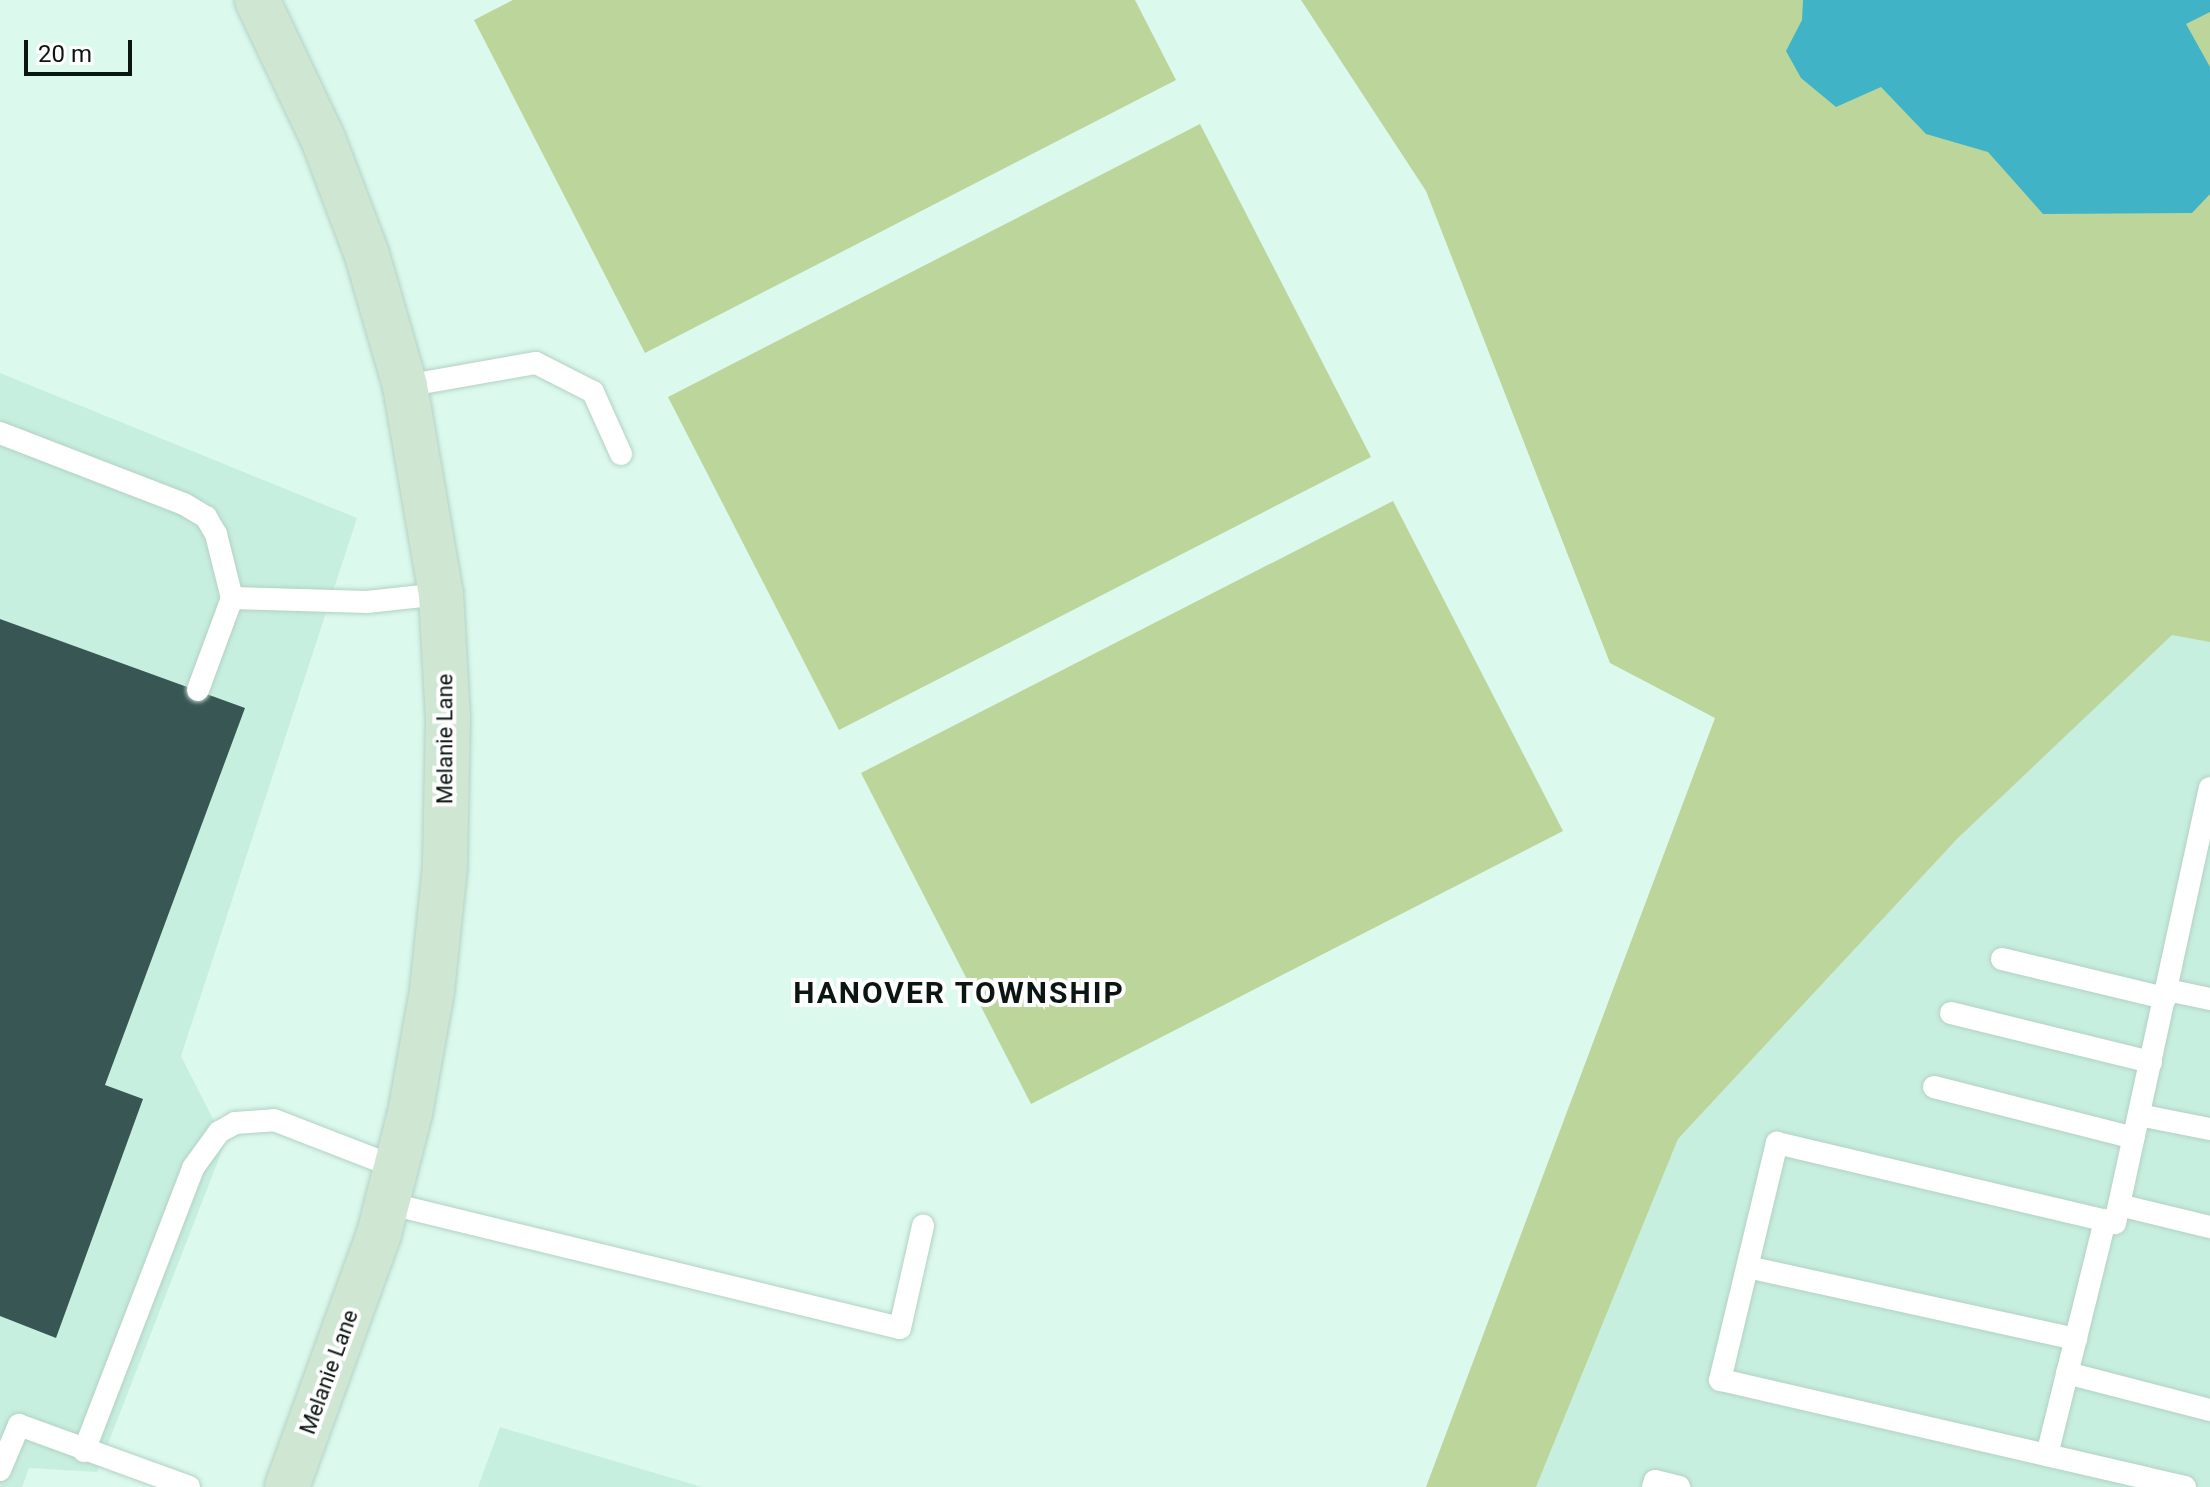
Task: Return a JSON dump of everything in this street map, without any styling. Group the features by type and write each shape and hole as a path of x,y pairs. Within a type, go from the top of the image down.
{"street":[{"name":"Melanie Lane","path":"257,0 339,182 367,255 405,386 441,594 448,718 445,867 432,991 391,1185 287,1487"}],"lane":[{"path":"405,386 536,363 593,392 621,454"},
{"path":"0,433 184,504 206,517 216,534 232,598 198,690"},
{"path":"232,598 367,602 441,594"},
{"path":"2047,1455 2076,1339 2134,1138 2166,994 2202,875 2191,855 2210,788"},
{"path":"2002,959 2166,994 2210,999"},
{"path":"1951,1013 2151,1062"},
{"path":"1934,1087 2134,1138"},
{"path":"2139,1115 2210,1129"},
{"path":"84,1451 193,1168 219,1132 235,1123 274,1120 391,1185 900,1328 923,1226"},
{"path":"2185,1487 1720,1380 1777,1143 2112,1213 2210,1227"},
{"path":"1748,1267 2076,1339"},
{"path":"2067,1373 2210,1410"},
{"path":"0,1470 19,1425 189,1487"},
{"path":"1653,1487 1655,1481 1679,1487"}],"shaded area":[{"path":"0,373 357,518 181,1056 225,1143 97,1472 29,1468 22,1487 0,1487"},
{"path":"2172,634 2210,642 2210,1487 1536,1487 1678,1139 1958,838"},
{"path":"500,1427 702,1487 478,1487"}],"green space":[{"path":"513,0 1135,0 1176,80 645,353 474,20"},
{"path":"1301,0 2210,0 2210,642 2172,635 1958,838 1678,1139 1536,1487 1426,1487 1715,718 1610,663 1426,191"},
{"path":"1200,124 1371,457 839,730 668,397"},
{"path":"1393,501 1563,831 1031,1104 861,773"}],"water":[{"path":"1803,0 2210,0 2210,12 2186,24 2210,67 2210,194 2192,213 2043,214 1988,152 1926,134 1881,87 1836,107 1801,78 1786,51 1802,20"}],"building":[{"path":"0,619 245,708 105,1085 143,1099 56,1338 0,1316"}],"district":[{"name":"HANOVER TOWNSHIP","path":"959,993"}]}
